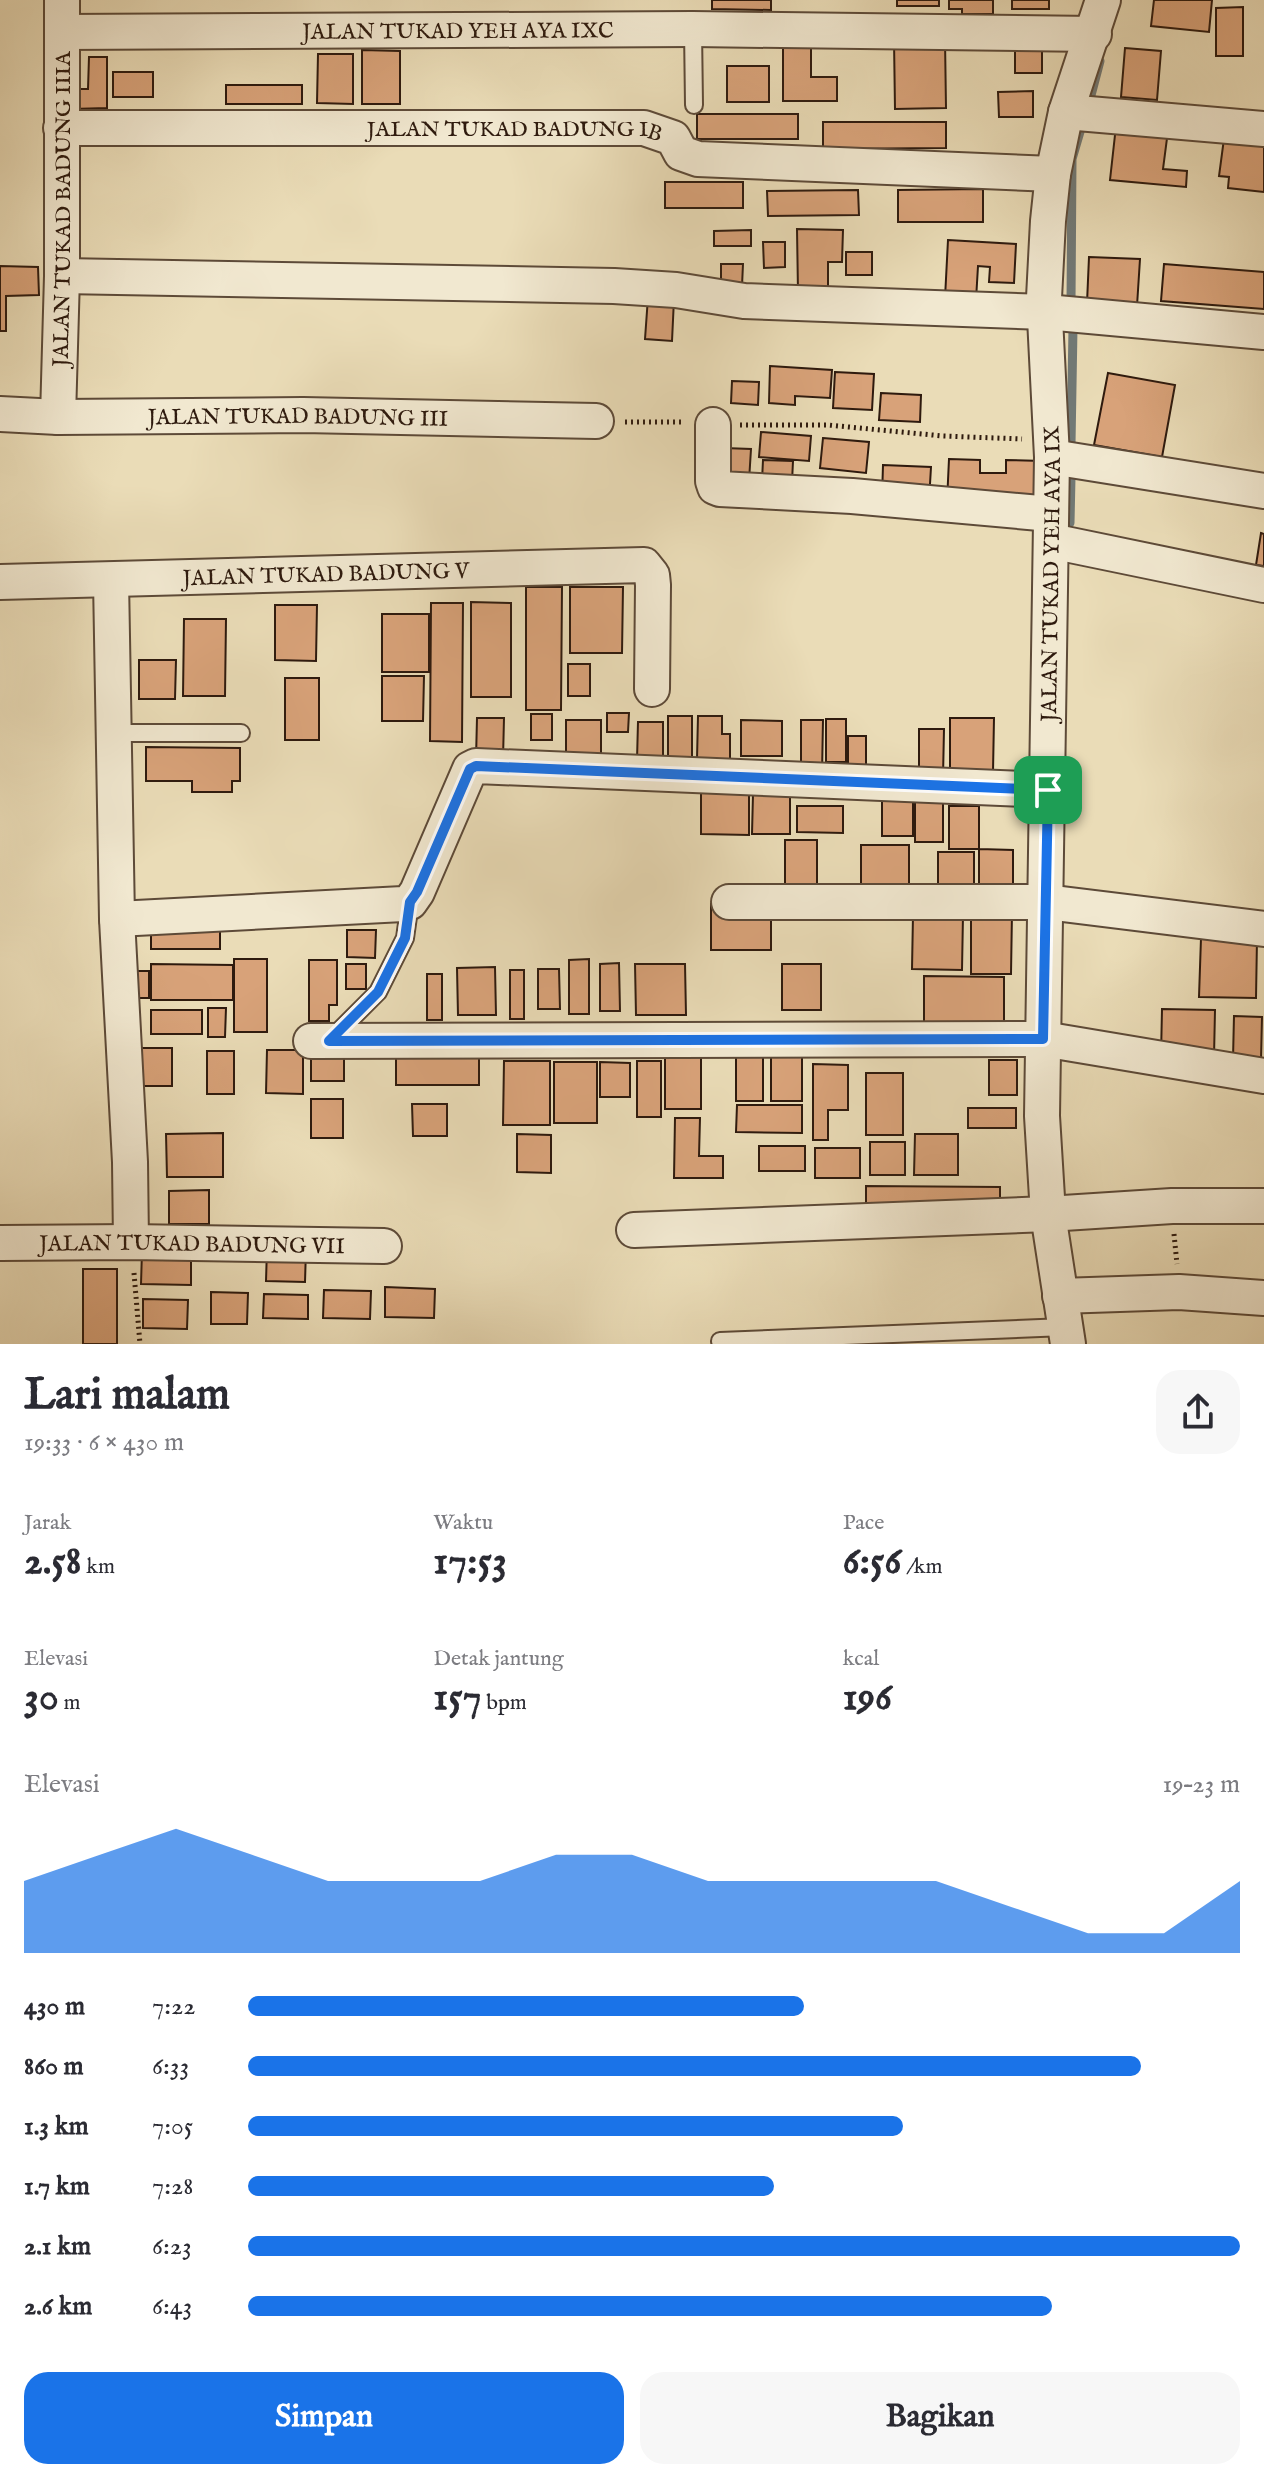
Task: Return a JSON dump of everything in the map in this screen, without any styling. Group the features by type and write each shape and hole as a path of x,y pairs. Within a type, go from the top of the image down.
{"street":[{"name":"JALAN TUKAD YEH AYA IX","path":"1064,1322 1048,1214 1042,1116 1051,528 1046,312 1048,221 1053,174 1066,112 1103,0"},
{"name":"JALAN TUKAD YEH AYA IXC","path":"62,16 1094,34"},
{"name":"JALAN TUKAD BADUNG IIIA","path":"58,417 62,276 62,16"},
{"path":"1066,112 1264,129"},
{"name":"JALAN TUKAD BADUNG IB","path":"61,128 644,128 673,138 681,153 698,159 1053,174"},
{"path":"62,276 598,286 676,290 744,301 1046,312 1264,332"},
{"name":"JALAN TUKAD BADUNG III","path":"0,414 58,417 303,415 596,421"},
{"path":"713,425 713,481 720,489 852,496 1051,528 1264,585"},
{"path":"1051,449 1264,491"},
{"name":"JALAN TUKAD BADUNG V","path":"0,582 644,565 649,569 653,585 652,689"},
{"path":"111,580 117,919 130,1162 131,1242"},
{"path":"117,919 410,902 470,769 476,766 1048,790"},
{"path":"729,902 1046,902 1264,929"},
{"path":"320,1041 1043,1039 1264,1076"},
{"path":"634,1230 1048,1214 1172,1206 1264,1206"},
{"name":"JALAN TUKAD BADUNG VII","path":"0,1243 384,1246"},
{"path":"1064,1322 1179,1292 1264,1298"}],"lane":[{"path":"693,29 694,105"},
{"path":"113,733 241,733"},
{"path":"320,1041 378,992 405,938 410,902"},
{"path":"720,1341 1064,1322"}],"path":[{"path":"596,421 828,425 1051,449"},
{"path":"1172,1206 1179,1292"},
{"path":"131,1242 140,1344"}],"building":[{"path":"712,0 771,0 771,10 712,9"},
{"path":"897,0 939,0 939,6 897,6"},
{"path":"949,0 993,0 993,14 962,14 962,9 949,9"},
{"path":"1012,0 1049,0 1049,9 1012,9"},
{"path":"1154,0 1212,0 1209,32 1151,26"},
{"path":"1243,7 1243,56 1216,56 1216,8"},
{"path":"945,39 946,108 895,109 894,40"},
{"path":"783,40 811,40 811,77 837,77 837,101 783,101"},
{"path":"1015,46 1042,46 1042,73 1015,73"},
{"path":"1125,48 1161,51 1157,100 1121,97"},
{"path":"362,50 400,51 400,104 362,104"},
{"path":"318,54 353,54 353,104 317,103"},
{"path":"89,57 107,57 107,108 72,109 72,89 88,89"},
{"path":"727,66 769,66 769,102 727,102"},
{"path":"113,72 153,72 153,97 113,97"},
{"path":"226,85 302,85 302,104 226,104"},
{"path":"1033,91 1033,117 999,117 998,92"},
{"path":"697,114 798,114 798,139 697,139"},
{"path":"1117,117 1169,123 1163,169 1187,171 1186,187 1110,180"},
{"path":"823,122 946,122 946,148 823,149"},
{"path":"1225,131 1264,131 1264,192 1228,188 1229,177 1219,176"},
{"path":"665,182 743,182 743,208 665,208"},
{"path":"983,189 983,222 898,222 898,190"},
{"path":"858,190 859,215 768,216 767,191"},
{"path":"797,229 843,230 842,262 828,262 828,292 798,292"},
{"path":"751,230 751,246 714,246 714,231"},
{"path":"948,240 1016,244 1014,283 989,282 990,267 978,266 976,300 945,298"},
{"path":"763,242 785,242 785,267 764,268"},
{"path":"846,252 872,252 872,275 846,275"},
{"path":"1089,257 1140,259 1137,306 1087,303"},
{"path":"721,264 743,264 742,286 721,286"},
{"path":"1164,264 1264,272 1264,309 1161,301"},
{"path":"0,266 38,267 39,295 6,296 6,331 0,331"},
{"path":"648,297 674,299 672,341 645,339"},
{"path":"770,366 832,370 830,398 795,396 795,405 769,403"},
{"path":"835,372 874,374 872,410 833,408"},
{"path":"1108,373 1175,385 1162,457 1094,445"},
{"path":"732,381 759,382 758,405 731,403"},
{"path":"881,393 921,395 920,422 879,420"},
{"path":"761,432 811,436 809,461 759,457"},
{"path":"823,438 869,442 866,473 820,468"},
{"path":"724,448 751,449 749,481 722,479"},
{"path":"949,459 980,460 980,473 1006,473 1006,460 1043,461 1043,506 947,502"},
{"path":"763,460 793,461 792,482 762,481"},
{"path":"883,465 931,467 929,501 882,498"},
{"path":"1261,533 1264,534 1264,566 1256,565"},
{"path":"526,587 562,587 561,710 526,710"},
{"path":"570,587 623,587 622,653 570,653"},
{"path":"471,602 511,603 511,697 471,697"},
{"path":"431,603 463,603 462,742 430,741"},
{"path":"275,605 317,605 316,661 275,660"},
{"path":"382,614 429,614 429,672 382,672"},
{"path":"184,619 226,619 225,696 183,696"},
{"path":"139,660 176,660 175,699 139,699"},
{"path":"568,664 590,664 590,696 568,696"},
{"path":"382,676 424,676 423,721 382,721"},
{"path":"285,678 319,678 319,740 285,740"},
{"path":"607,713 629,713 628,732 607,732"},
{"path":"531,714 552,714 552,740 531,740"},
{"path":"668,716 692,716 692,759 668,759"},
{"path":"698,716 722,716 722,734 730,734 730,759 697,759"},
{"path":"477,718 504,718 503,759 476,759"},
{"path":"950,718 994,718 993,772 950,772"},
{"path":"826,719 846,719 846,762 826,762"},
{"path":"566,720 601,720 601,765 566,765"},
{"path":"741,720 782,721 782,756 741,756"},
{"path":"801,720 823,720 822,775 801,775"},
{"path":"638,722 663,722 663,760 637,760"},
{"path":"919,729 944,729 943,777 919,777"},
{"path":"848,736 866,736 866,771 848,770"},
{"path":"146,747 240,748 240,781 232,781 232,792 192,792 192,781 146,781"},
{"path":"701,787 749,787 749,835 701,834"},
{"path":"753,794 790,794 790,834 752,834"},
{"path":"915,794 943,794 943,842 915,842"},
{"path":"882,795 913,796 913,836 882,836"},
{"path":"797,806 843,806 843,833 797,832"},
{"path":"949,806 979,806 979,849 949,849"},
{"path":"785,840 817,840 817,885 785,885"},
{"path":"861,845 909,845 909,884 861,884"},
{"path":"979,849 1013,850 1013,884 979,884"},
{"path":"938,852 974,852 974,886 938,886"},
{"path":"711,904 771,904 771,950 711,950"},
{"path":"971,912 1012,912 1011,974 971,974"},
{"path":"913,915 963,915 962,970 912,969"},
{"path":"151,929 220,929 220,949 151,949"},
{"path":"347,930 376,930 375,958 347,957"},
{"path":"1201,938 1257,939 1256,998 1199,997"},
{"path":"234,959 267,959 267,1032 234,1032"},
{"path":"589,959 589,1014 569,1014 569,960"},
{"path":"309,960 337,960 337,1005 329,1005 329,1021 309,1021"},
{"path":"619,963 620,1011 600,1011 600,964"},
{"path":"151,964 233,965 233,1000 151,1000"},
{"path":"346,964 366,964 366,989 346,989"},
{"path":"635,964 685,964 686,1015 636,1015"},
{"path":"782,964 821,964 821,1010 782,1010"},
{"path":"495,967 496,1015 458,1015 457,968"},
{"path":"538,969 559,969 560,1009 538,1009"},
{"path":"510,970 524,970 524,1019 510,1019"},
{"path":"133,971 149,971 149,998 133,998"},
{"path":"427,974 442,974 442,1020 427,1020"},
{"path":"924,976 1004,977 1004,1026 924,1025"},
{"path":"208,1008 226,1008 225,1037 208,1037"},
{"path":"1162,1009 1215,1010 1214,1057 1161,1056"},
{"path":"151,1010 202,1010 202,1034 151,1034"},
{"path":"1234,1016 1262,1017 1261,1060 1233,1059"},
{"path":"311,1044 344,1044 344,1081 311,1081"},
{"path":"134,1048 172,1048 172,1086 134,1086"},
{"path":"396,1048 479,1048 479,1085 396,1085"},
{"path":"267,1050 303,1050 303,1094 266,1093"},
{"path":"207,1051 234,1051 234,1094 207,1094"},
{"path":"736,1052 763,1052 763,1101 736,1101"},
{"path":"771,1052 802,1052 802,1101 771,1101"},
{"path":"665,1053 701,1053 701,1109 665,1109"},
{"path":"989,1060 1017,1060 1017,1095 989,1095"},
{"path":"504,1061 550,1061 550,1125 503,1125"},
{"path":"637,1061 661,1061 661,1117 637,1117"},
{"path":"554,1062 597,1062 597,1123 554,1123"},
{"path":"600,1062 630,1063 630,1097 600,1097"},
{"path":"813,1064 848,1065 848,1110 828,1110 828,1140 813,1140"},
{"path":"866,1073 903,1073 903,1135 866,1135"},
{"path":"311,1099 343,1099 343,1138 311,1138"},
{"path":"412,1104 447,1104 447,1136 413,1136"},
{"path":"737,1105 802,1105 802,1133 736,1132"},
{"path":"968,1108 1016,1108 1016,1128 968,1128"},
{"path":"675,1118 700,1118 699,1156 723,1156 723,1178 674,1178"},
{"path":"223,1133 223,1177 167,1177 166,1134"},
{"path":"517,1134 551,1135 551,1173 517,1172"},
{"path":"915,1134 958,1134 958,1175 914,1175"},
{"path":"870,1142 905,1142 905,1175 870,1175"},
{"path":"759,1146 805,1146 805,1171 759,1171"},
{"path":"815,1148 860,1148 860,1178 815,1178"},
{"path":"866,1186 1000,1187 1000,1208 866,1207"},
{"path":"209,1190 209,1224 169,1224 169,1191"},
{"path":"267,1248 306,1249 305,1282 266,1281"},
{"path":"142,1251 191,1252 191,1285 141,1284"},
{"path":"83,1269 117,1269 117,1344 83,1344"},
{"path":"385,1287 435,1289 434,1318 385,1317"},
{"path":"324,1290 371,1291 370,1319 323,1318"},
{"path":"211,1292 248,1293 247,1324 211,1324"},
{"path":"264,1294 308,1295 308,1319 263,1318"},
{"path":"143,1299 188,1300 187,1329 143,1328"}],"waterway":[{"path":"1090,99 1100,61"},
{"path":"1071,303 1072,159 1082,125"},
{"path":"1071,444 1073,328"},
{"path":"1070,523 1071,478"}],"route":[{"path":"476,766 1048,790 1043,1039 329,1041 378,992 405,938 410,902 470,769 476,766"}]}
